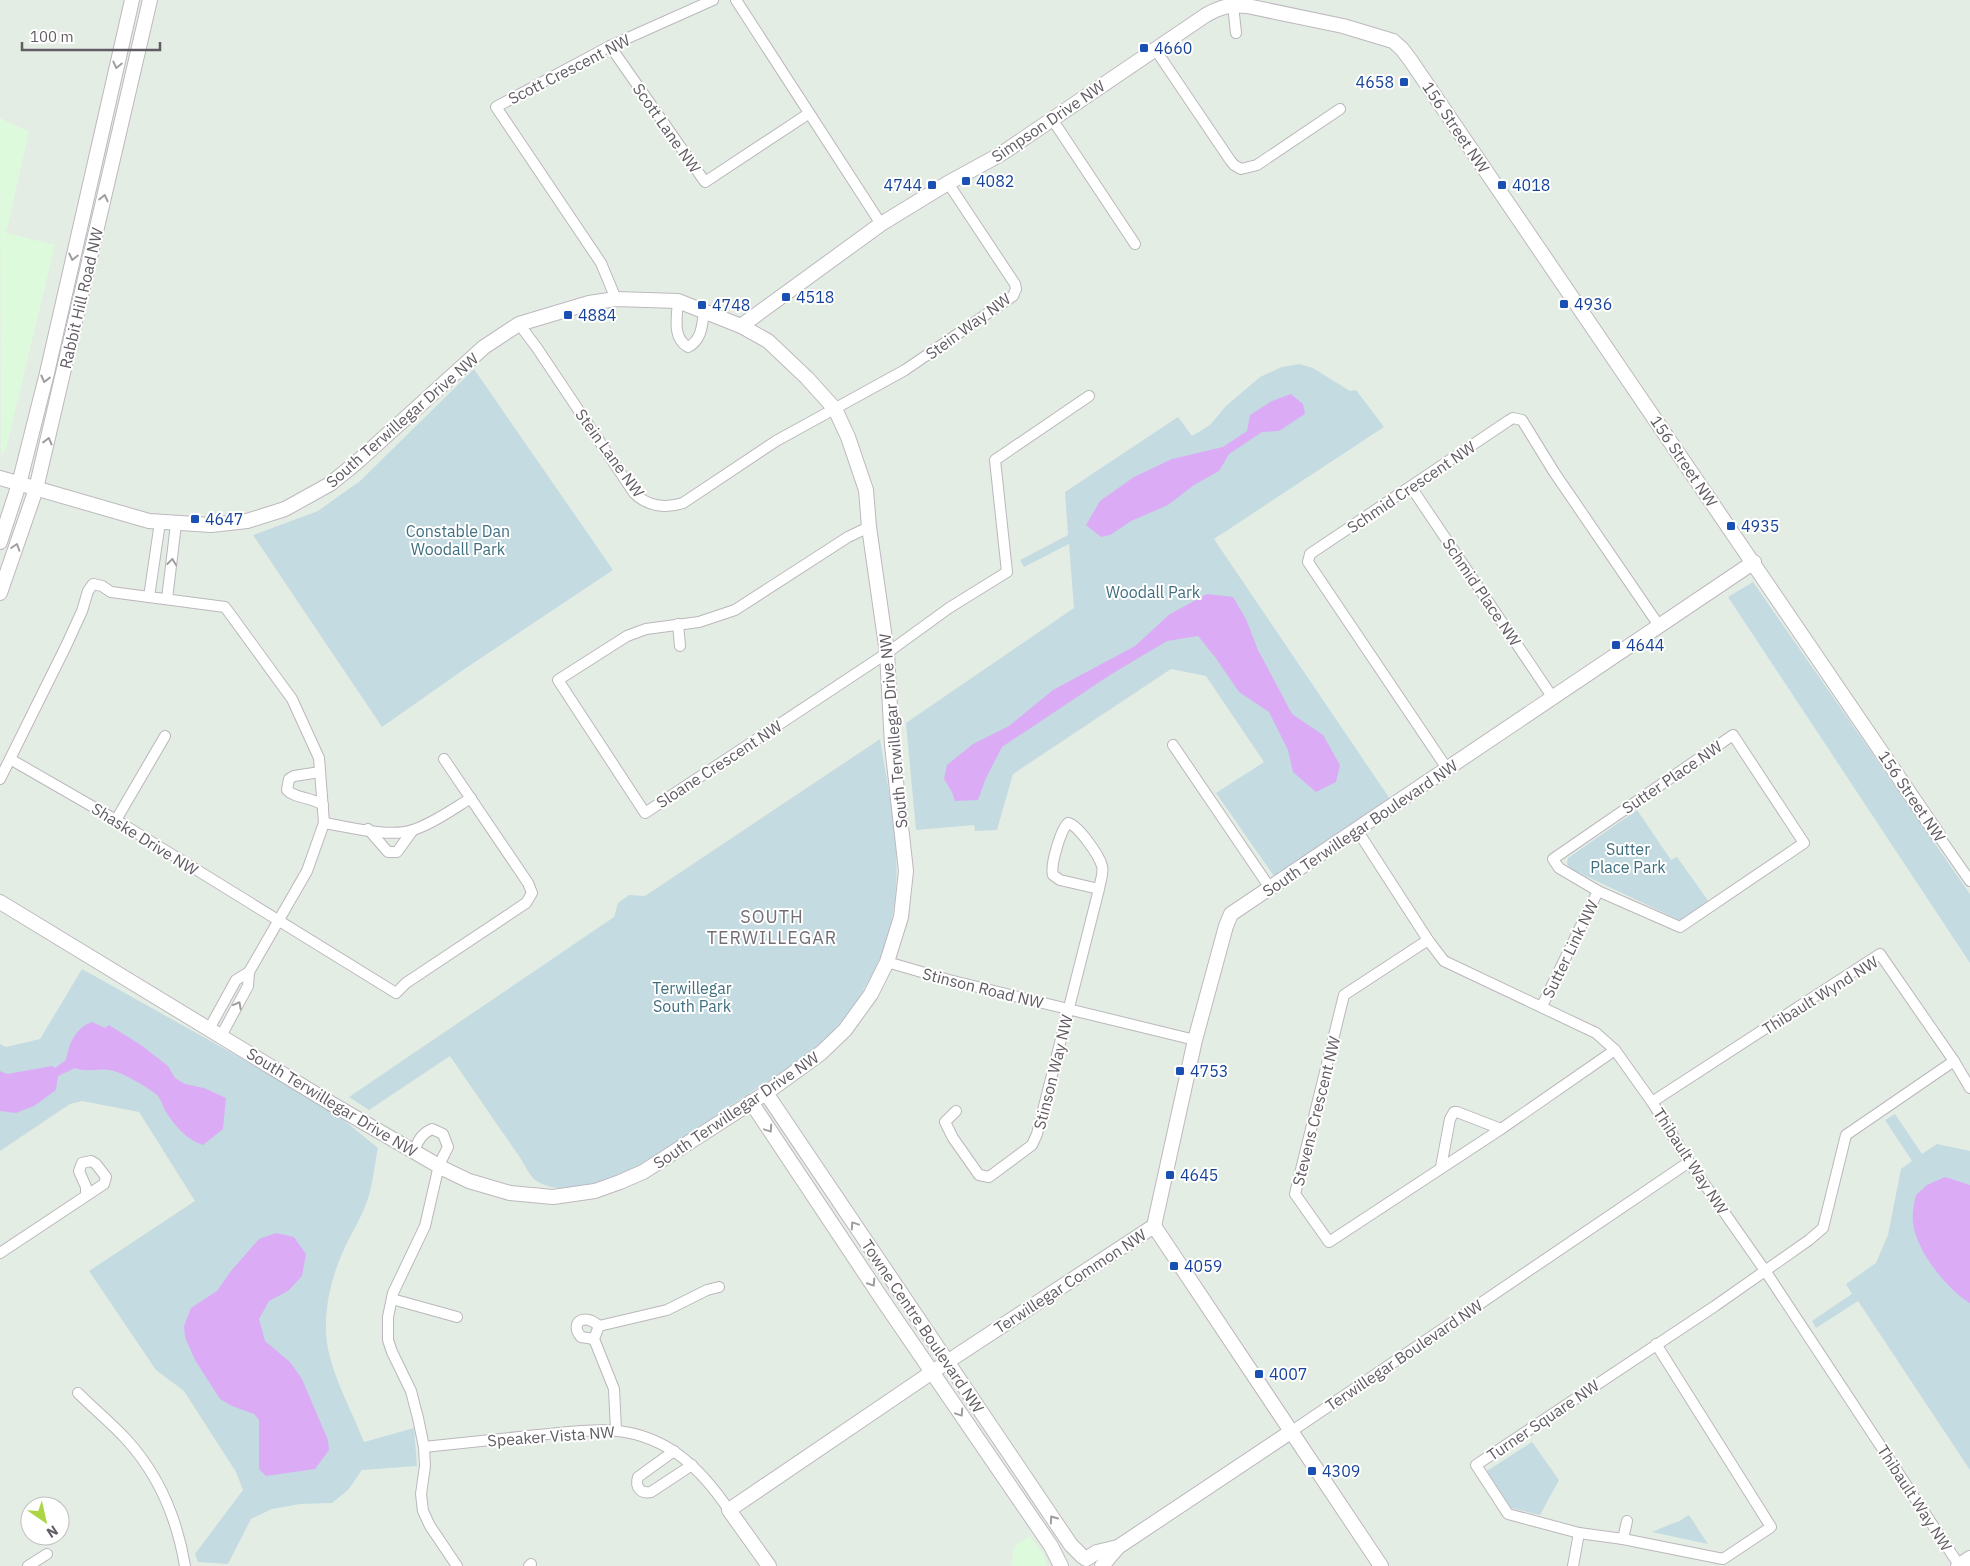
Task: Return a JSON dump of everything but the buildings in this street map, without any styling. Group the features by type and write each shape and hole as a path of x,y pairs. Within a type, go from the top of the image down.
{"street":[{"name":"Rabbit Hill Road NW","path":"0,542 19,484 47,373 132,0"},
{"name":"Rabbit Hill Road NW","path":"0,593 36,488 150,0"},
{"name":"Scott Crescent NW","path":"616,299 600,263 496,106 610,46 713,0"},
{"path":"736,0 880,224"},
{"path":"1233,5 1236,33"},
{"name":"Simpson Drive NW","path":"741,326 880,224 1001,154 1155,49 1219,8 1233,5 1247,6 1343,26 1397,43"},
{"name":"156 Street NW","path":"1397,43 1754,562 1970,881"},
{"name":"Scott Lane NW","path":"610,46 705,182 808,114"},
{"path":"1155,49 1230,160 1241,169 1257,165 1340,109"},
{"path":"1052,119 1135,244"},
{"name":"Stein Way NW","path":"834,409 906,370 1013,296 1016,289 1015,284 948,183"},
{"name":"South Terwillegar Drive NW","path":"0,478 137,518 160,522 211,526 247,520 272,514 310,496 347,471 484,347 519,324 589,303 616,299 678,301 741,326 768,342 807,378 834,409 848,437 866,490 869,527 887,653 892,745 906,871 901,917 887,962 871,994 844,1030 821,1053 766,1093 644,1172 595,1191 553,1196 510,1193 469,1181 438,1165 6,905"},
{"path":"678,301 677,333 683,344 688,346 693,344 701,333 704,312"},
{"name":"Stein Lane NW","path":"519,324 634,493 648,504 675,506 683,503 776,441 834,409"},
{"path":"887,653 949,608 1007,572 996,460 1089,396"},
{"name":"Schmid Crescent NW","path":"1448,770 1308,562 1310,554 1513,418 1522,420 1554,472 1660,627"},
{"name":"Schmid Place NW","path":"1411,487 1552,698"},
{"path":"150,597 160,522"},
{"path":"167,599 176,524"},
{"name":"Sloane Crescent NW","path":"869,527 848,537 734,610 700,622 646,629 626,636 558,680 646,813 887,653"},
{"name":"South Terwillegar Boulevard NW","path":"1154,1226 1195,1040 1228,920 1234,912 1448,770 1754,562"},
{"path":"0,778 66,646 88,591 93,584 102,586 111,592 225,607 292,700 319,758 324,823 307,871 249,972 248,986 215,1032"},
{"path":"678,624 680,646"},
{"name":"Sutter Place NW","path":"1733,735 1804,843 1680,927 1598,891 1559,868 1553,859 1733,735"},
{"path":"116,820 165,736"},
{"path":"1173,744 1270,888"},
{"name":"Shaske Drive NW","path":"10,758 116,820 396,993 406,983 526,903 532,893 528,883 471,798"},
{"path":"324,823 394,833 413,830 438,819 471,798 444,759"},
{"path":"320,772 294,776 290,779 287,790 295,796 314,799 323,806"},
{"name":"Stinson Way NW","path":"956,1110 945,1122 979,1175 989,1177 1032,1145 1037,1134 1069,1010 1099,889 1103,872 1100,860 1077,827 1068,823 1065,826 1051,866 1053,874 1060,880 1099,889"},
{"path":"368,829 388,852 397,852 413,830"},
{"name":"Thibault Way NW","path":"1357,830 1428,940 1444,961 1596,1033 1615,1050 1652,1102 1689,1162 1766,1272 1962,1563"},
{"name":"Sutter Link NW","path":"1542,1006 1598,891"},
{"name":"Stevens Crescent NW","path":"1428,940 1344,995 1295,1194 1329,1242 1501,1129 1615,1050"},
{"name":"Thibault Wynd NW","path":"1652,1102 1880,954 1954,1061 1970,1088"},
{"name":"Stinson Road NW","path":"887,962 1069,1010 1195,1040"},
{"path":"1766,1272 1823,1228 1843,1143 1849,1131 1954,1061"},
{"name":"Towne Centre Boulevard NW","path":"766,1093 1050,1514 1072,1545 1087,1561"},
{"name":"Towne Centre Boulevard NW","path":"751,1102 1051,1546 1061,1566"},
{"path":"1441,1167 1450,1120 1454,1112 1501,1129"},
{"path":"414,1151 418,1140 432,1129 438,1130 446,1139 448,1146 438,1165 426,1226 392,1299 388,1317 388,1340 411,1391 424,1447 425,1466 421,1494 423,1511 430,1526 456,1566"},
{"name":"Terwillegar Boulevard NW","path":"1064,1566 1074,1558 1087,1561 1097,1552 1118,1546 1292,1431 1689,1162"},
{"path":"0,1253 86,1196"},
{"name":"Terwillegar Common NW","path":"729,1510 932,1372 1154,1226 1382,1566"},
{"name":"Turner Square NW","path":"1656,1344 1771,1527 1723,1559 1623,1539 1579,1533 1508,1514 1476,1465 1656,1344 1766,1272"},
{"path":"594,1339 581,1337 577,1329 580,1321 589,1319 599,1326 667,1310 708,1290 719,1287"},
{"path":"392,1299 457,1316"},
{"path":"599,1326 594,1339 614,1389 616,1430"},
{"path":"78,1393 125,1438 156,1481 174,1519 181,1542 185,1566"},
{"name":"Speaker Vista NW","path":"424,1447 568,1432 616,1430 648,1438 674,1451 692,1465 711,1484 729,1510"},
{"path":"674,1451 638,1477 637,1484 640,1491 644,1493 651,1492 692,1465"},
{"path":"729,1510 769,1566"},
{"path":"1623,1539 1627,1521"},
{"path":"1573,1566 1579,1533"},
{"name":"Terwillegar Boulevard NW","path":"1102,1566 1118,1546"},
{"path":"28,1566 47,1554"}],"shaded area":[{"path":"0,118 29,132 6,233 55,245 6,449 1,455"},
{"path":"1291,394 1303,404 1305,414 1279,431 1262,432 1229,454 1219,471 1194,485 1168,505 1131,521 1110,535 1101,537 1086,525 1100,501 1134,477 1172,459 1223,447 1247,431 1250,415 1272,401"},
{"path":"1207,594 1233,597 1246,619 1258,650 1292,714 1323,735 1340,765 1336,782 1316,792 1293,772 1288,750 1269,712 1239,692 1198,636 1167,641 1110,675 1002,747 986,778 978,800 955,801 944,779 947,765 973,744 1009,726 1053,690 1135,646 1170,614"},
{"path":"92,1022 105,1028 109,1025 141,1045 168,1066 175,1078 185,1084 204,1088 226,1098 223,1129 203,1145 197,1142 186,1136 178,1127 166,1112 157,1095 127,1077 114,1071 105,1070 75,1068 58,1076 56,1090 34,1106 16,1113 0,1111 0,1071 7,1074 52,1066 55,1068 66,1060 69,1048 77,1032"},
{"path":"1945,1177 1970,1185 1970,1303 1942,1279 1926,1256 1915,1233 1913,1215 1916,1195 1927,1185"},
{"path":"276,1233 294,1237 306,1254 302,1276 288,1291 269,1301 259,1319 265,1341 290,1362 302,1379 328,1440 329,1450 315,1469 266,1476 259,1469 259,1420 254,1414 232,1406 220,1399 195,1360 185,1337 184,1326 191,1308 217,1291 231,1271 259,1239"},
{"path":"1030,1536 1043,1554 1047,1566 1011,1566 1014,1547"}],"green space":[{"name":"Woodall Park","path":"1299,364 1313,368 1350,391 1356,390 1384,427 1214,539 1390,799 1274,876 1216,793 1264,762 1206,676 1171,669 1013,774 997,830 975,831 974,825 916,830 906,723 1074,608 1069,544 1024,567 1020,560 1068,535 1065,492 1178,417 1192,436 1210,425 1226,406 1260,377 1282,367"},
{"name":"Constable Dan Woodall Park","path":"474,369 613,570 466,668 382,727 253,535 318,511 360,481"},
{"path":"1753,582 1970,894 1970,963 1728,597"},
{"name":"Terwillegar South Park","path":"880,739 894,826 896,855 893,911 886,940 869,980 842,1020 817,1046 774,1077 638,1166 611,1178 584,1186 560,1188 538,1182 532,1177 450,1056 369,1110 349,1097 614,917 618,903 629,895 645,896"},
{"name":"Sutter Place Park","path":"1637,810 1671,860 1677,857 1709,902 1681,921 1569,868 1567,863 1568,858"},
{"path":"82,969 325,1105 378,1148 368,1197 361,1216 344,1249 331,1285 328,1298 326,1336 335,1373 364,1442 414,1428 417,1466 362,1470 348,1490 332,1503 300,1504 272,1509 251,1519 228,1564 198,1562 195,1554 243,1490 236,1472 184,1391 156,1370 89,1271 195,1201 139,1112 82,1101 70,1104 0,1151 0,1044 6,1047 40,1039"},
{"path":"1895,1114 1922,1154 1937,1144 1970,1151 1970,1470 1858,1301 1816,1328 1812,1321 1852,1294 1846,1284 1876,1263 1888,1235 1901,1169 1912,1161 1885,1120"},
{"path":"1532,1442 1559,1480 1540,1515 1511,1508 1487,1471"},
{"path":"1689,1515 1708,1544 1652,1532 1678,1522"}],"place":[{"name":"4660","path":"1144,48"},
{"name":"4658","path":"1404,82"},
{"name":"4082","path":"966,181"},
{"name":"4744","path":"932,185"},
{"name":"4018","path":"1502,185"},
{"name":"4518","path":"786,297"},
{"name":"4936","path":"1564,304"},
{"name":"4748","path":"702,305"},
{"name":"4884","path":"568,315"},
{"name":"4647","path":"195,519"},
{"name":"4935","path":"1731,526"},
{"name":"4644","path":"1616,645"},
{"name":"4753","path":"1180,1071"},
{"name":"4645","path":"1170,1175"},
{"name":"4059","path":"1174,1266"},
{"name":"4007","path":"1259,1374"},
{"name":"4309","path":"1312,1471"}],"district":[{"name":"SOUTH TERWILLEGAR","path":"772,928"}]}
